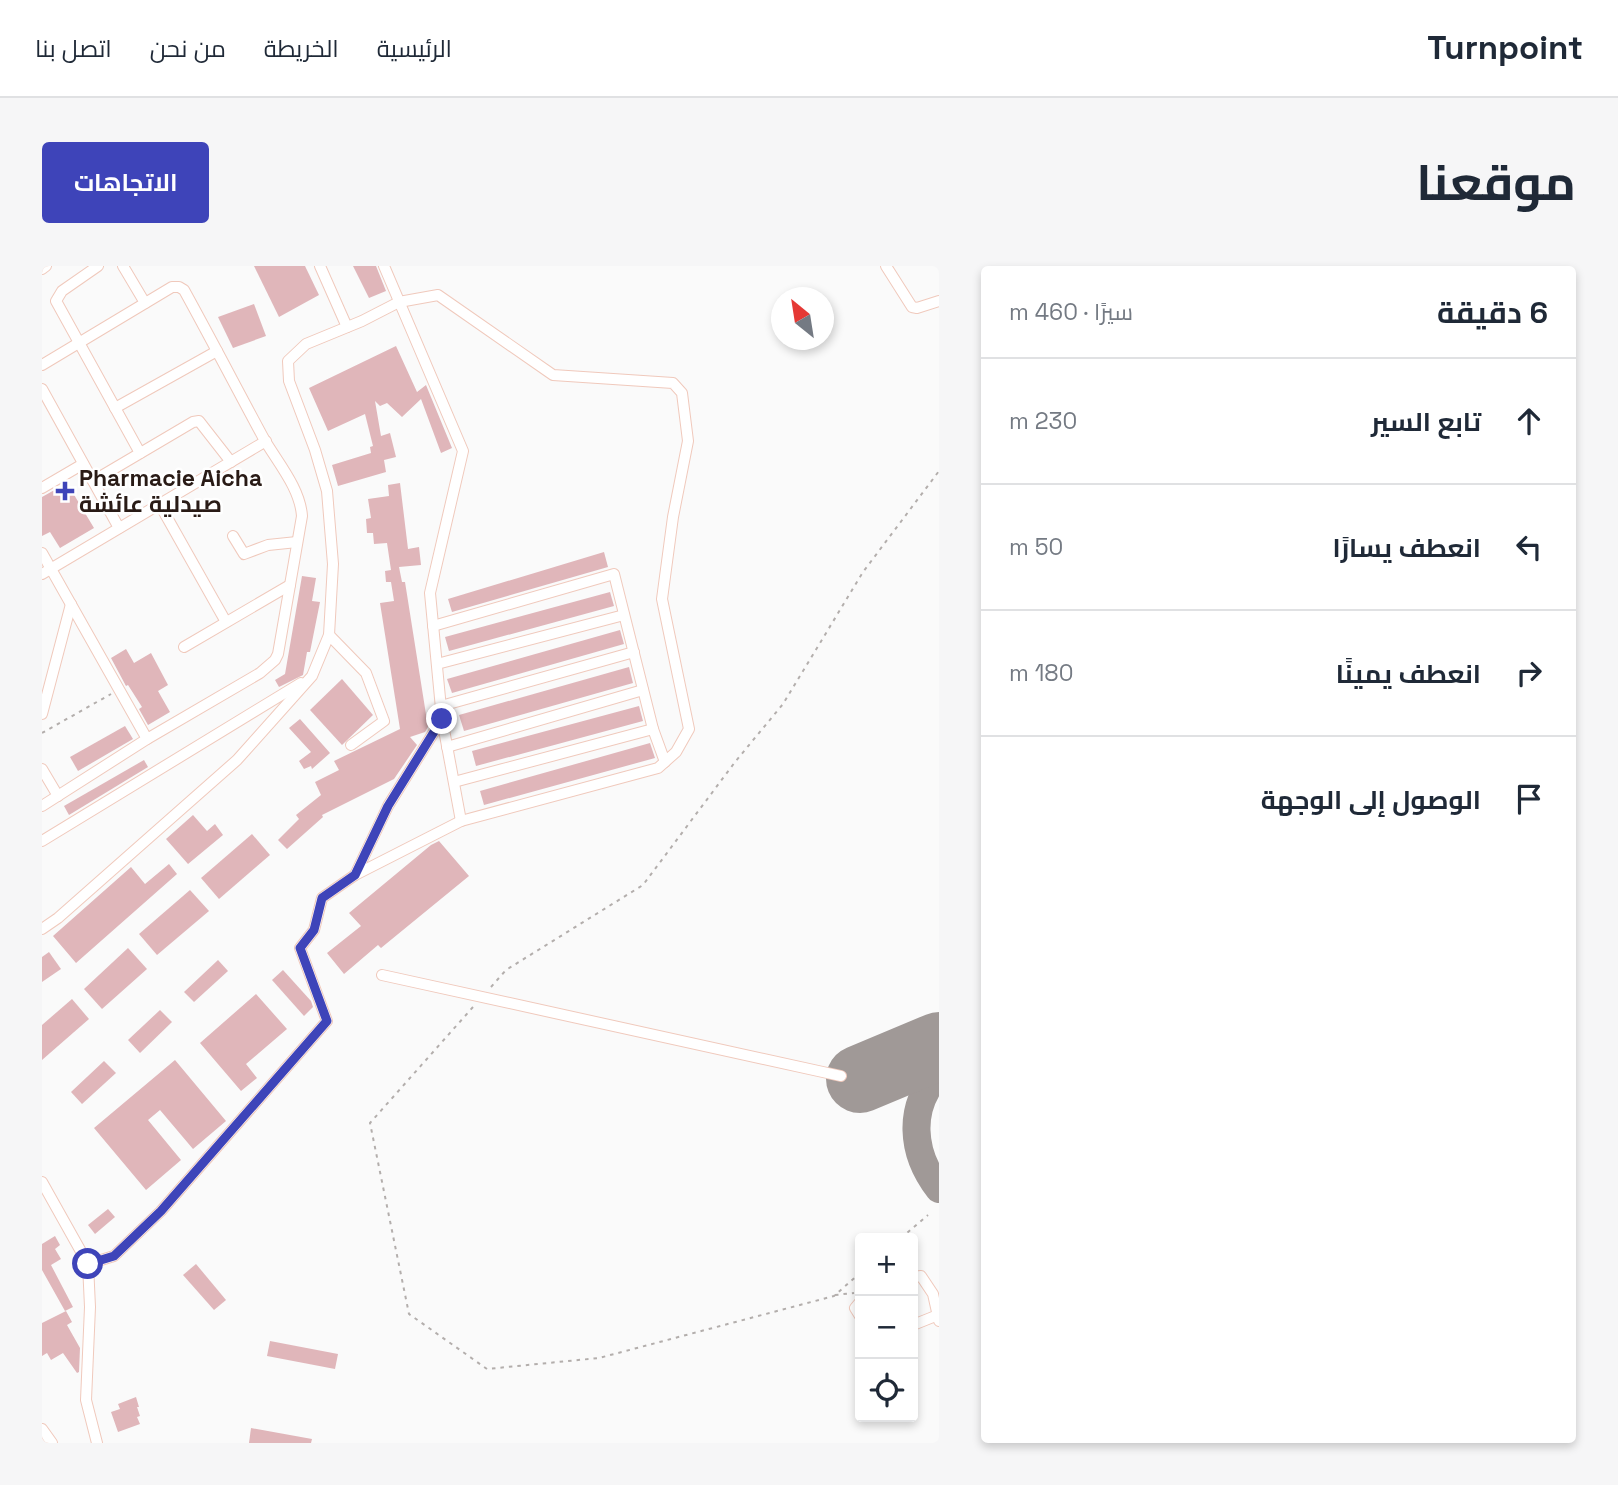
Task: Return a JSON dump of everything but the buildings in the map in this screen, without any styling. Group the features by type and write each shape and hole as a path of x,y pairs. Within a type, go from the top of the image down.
{"street":[{"path":"42,269 46,266"},
{"path":"98,266 62,291 56,301 140,453"},
{"path":"123,266 145,303"},
{"path":"320,266 347,327"},
{"path":"384,266 463,452 430,593 442,719 461,821"},
{"path":"886,266 912,307 939,301"},
{"path":"42,365 172,287 179,286 184,290 299,500 302,516 275,660 260,673 147,739 42,806"},
{"path":"42,929 58,918 237,760 312,676 329,635 333,564 327,491 289,381 288,360 306,344 399,302 438,295 553,375 673,383 682,393 688,441 673,517 662,599 689,729 676,752 658,768 461,821 355,875 322,898 314,930 300,948 327,1021 161,1211 114,1256 88,1264"},
{"path":"115,408 217,351"},
{"path":"42,389 120,528"},
{"path":"93,481 193,422 200,421 231,462"},
{"path":"46,572 266,441"},
{"path":"42,488 83,464"},
{"path":"160,505 226,622"},
{"path":"233,536 244,554 268,545 297,542"},
{"path":"42,553 46,572 71,604 147,739"},
{"path":"433,626 614,574 653,729 665,762"},
{"path":"184,646 290,585"},
{"path":"42,714 71,604"},
{"path":"437,663 624,615"},
{"path":"329,635 366,673 384,721 351,745"},
{"path":"441,706 634,652"},
{"path":"42,841 312,676"},
{"path":"447,747 643,690"},
{"path":"355,875 388,806 442,719"},
{"path":"454,782 653,729"},
{"path":"42,769 58,796"},
{"path":"382,975 841,1076"},
{"path":"42,1182 88,1264 90,1307 86,1400 97,1443"},
{"path":"918,1276 921,1276 933,1294 938,1318 918,1324"},
{"path":"42,1429 52,1443"}],"path":[{"path":"42,733 119,690"},
{"path":"907,1233 928,1215"},
{"path":"834,1296 855,1293"}],"taxiway":[{"path":"939,1073 922,1100 916,1130 923,1160 939,1189"}],"runway":[{"path":"860,1079 939,1046"}],"place":[{"name":"Pharmacie Aicha صيدلية عائشة","path":"65,491"}],"route":[{"path":"88,1264 114,1256 161,1211 327,1021 300,948 314,930 322,898 355,875 388,806 442,719"}]}
